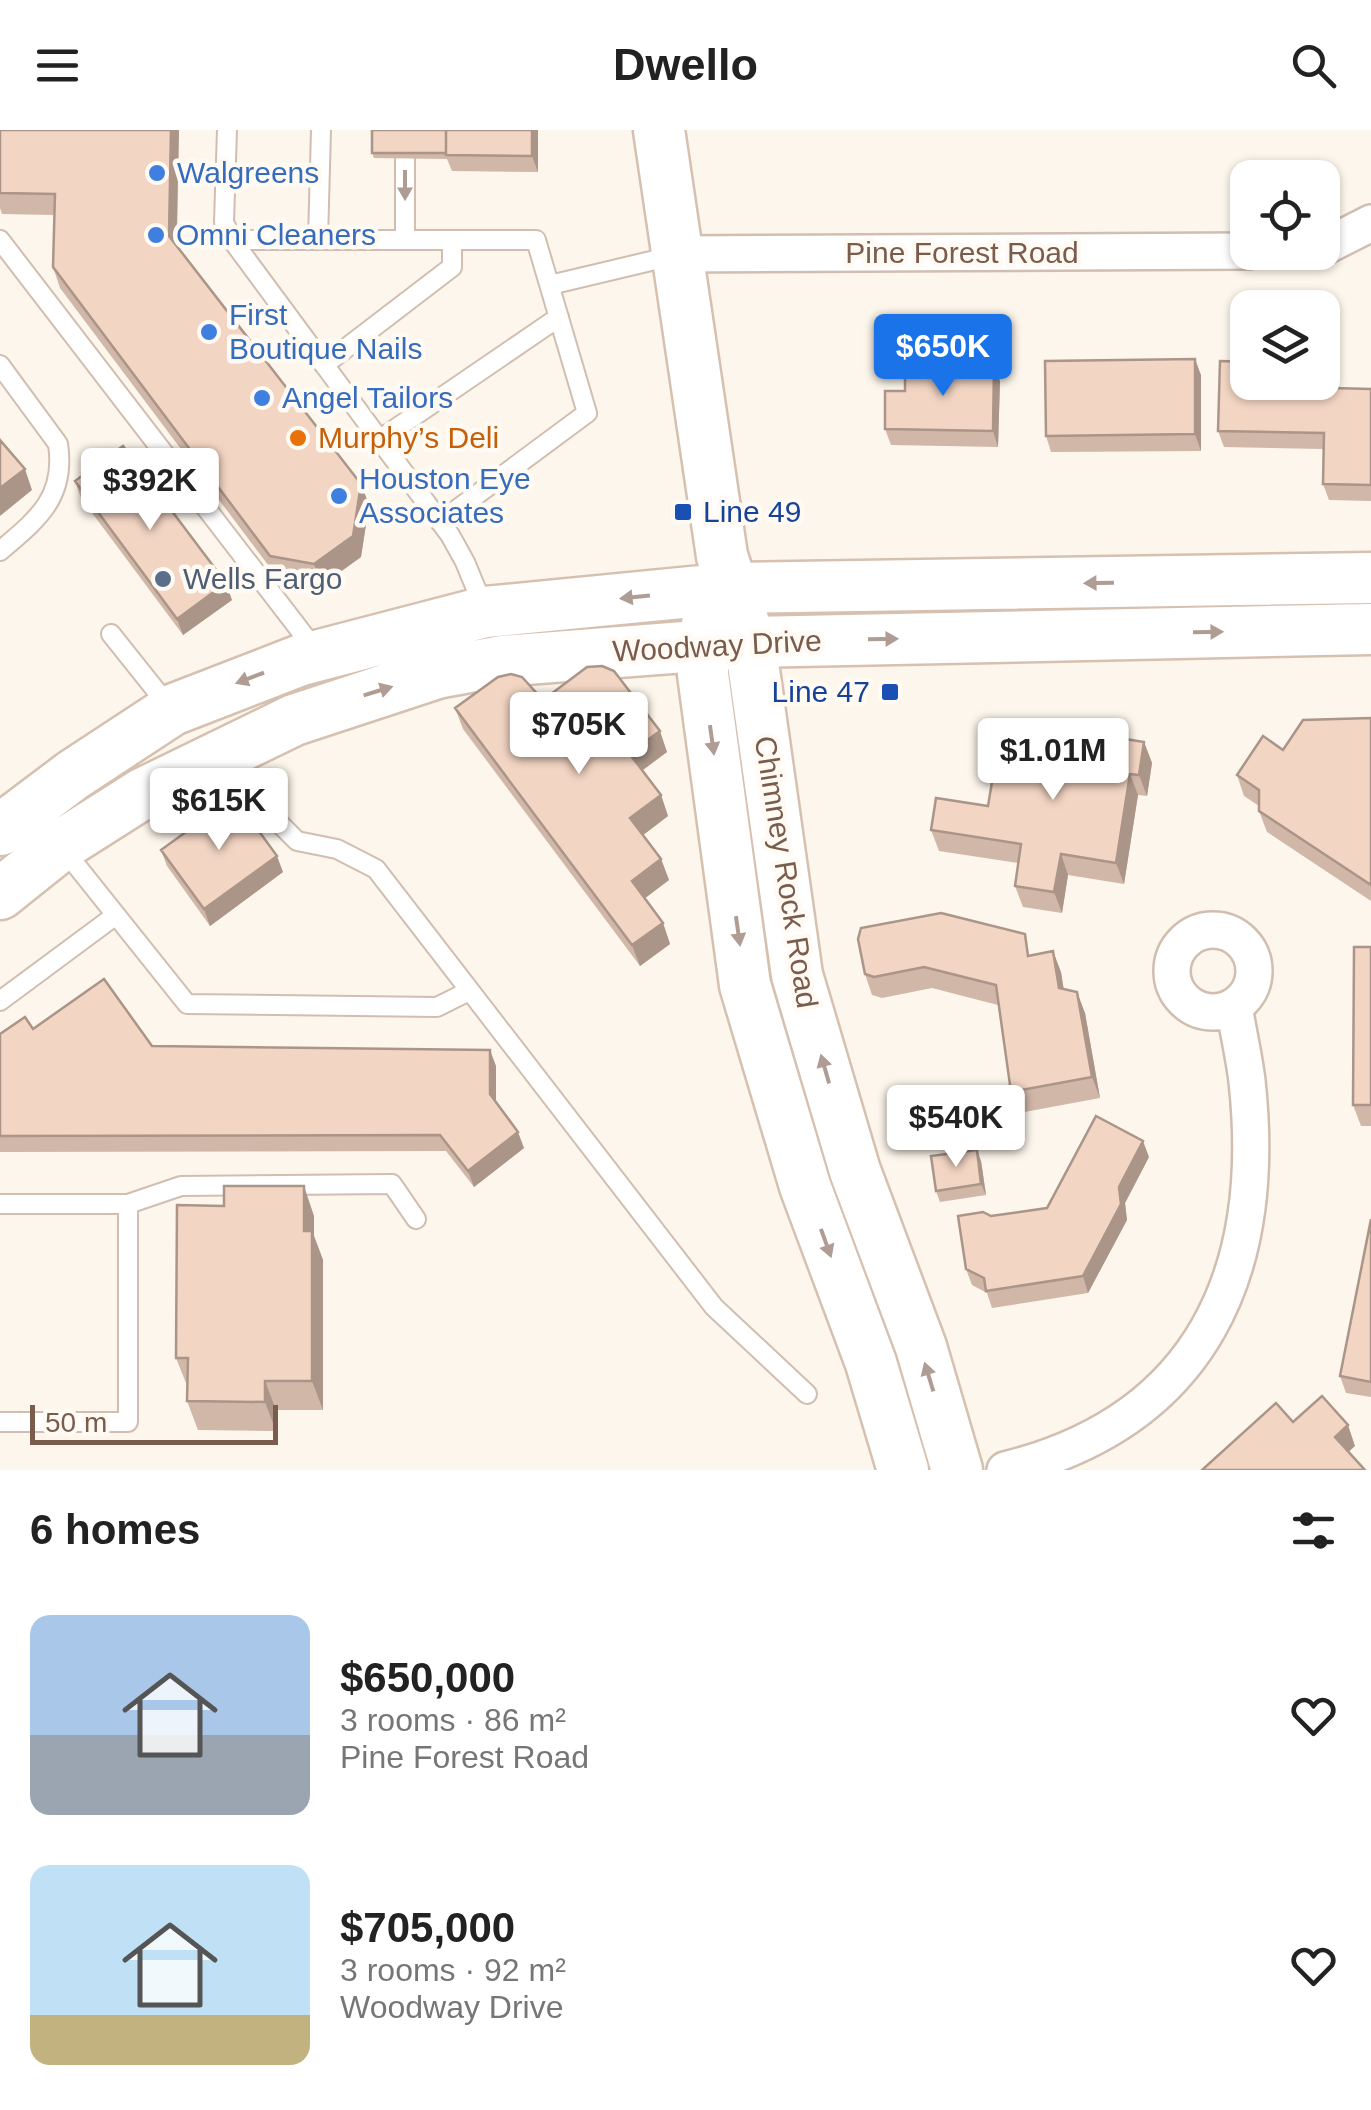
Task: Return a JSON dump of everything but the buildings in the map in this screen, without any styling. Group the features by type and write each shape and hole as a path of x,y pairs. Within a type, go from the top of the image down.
{"main road":[{"name":"Chimney Rock Road","path":"659,130 723,578 726,644 797,974 855,1171 920,1347 957,1470"},
{"name":"Woodway Drive","path":"0,830 73,775 172,710 255,675 485,612 723,578 1371,578"},
{"path":"1305,579 1306,630"},
{"name":"Woodway Drive","path":"0,894 60,846 142,794 294,720 436,673 502,661 726,644 1371,629"},
{"name":"Chimney Rock Road","path":"726,644 703,674 746,985 804,1186 870,1363 903,1470"},
{"path":"172,710 223,754"}],"street":[{"path":"1340,238 1371,222"},
{"name":"Pine Forest Road","path":"677,254 1230,251"},
{"path":"1005,1470 1033,1463 1124,1421 1166,1384 1198,1347 1222,1306 1237,1262 1250,1164 1247,1080 1234,1006"}],"lane":[{"path":"227,130 224,222 232,240 440,522 466,562 485,612"},
{"path":"318,240 321,130"},
{"path":"405,130 405,240"},
{"path":"0,240 320,655"},
{"path":"232,240 536,240 587,413 440,522"},
{"path":"324,365 452,266 452,240"},
{"path":"550,285 677,254"},
{"path":"379,440 559,317"},
{"path":"0,550 48,507 60,460 58,444 4,377"},
{"path":"111,634 172,710"},
{"path":"223,754 269,813 297,841 337,849 376,869 714,1307 807,1394"},
{"path":"60,846 188,1004 436,1006 469,991"},
{"path":"0,1001 116,915"},
{"path":"0,1204 128,1204 181,1186 392,1184 416,1219"},
{"path":"0,1422 128,1422 128,1204"}],"place":[{"name":"Walgreens","path":"157,173"},
{"name":"Omni Cleaners","path":"156,235"},
{"name":"First Boutique Nails","path":"209,332"},
{"name":"Angel Tailors","path":"262,398"},
{"name":"Murphy’s Deli","path":"298,438"},
{"name":"Houston Eye Associates","path":"339,496"},
{"name":"Line 49","path":"683,512"},
{"name":"Wells Fargo","path":"163,579"},
{"name":"Line 47","path":"890,692"}]}
